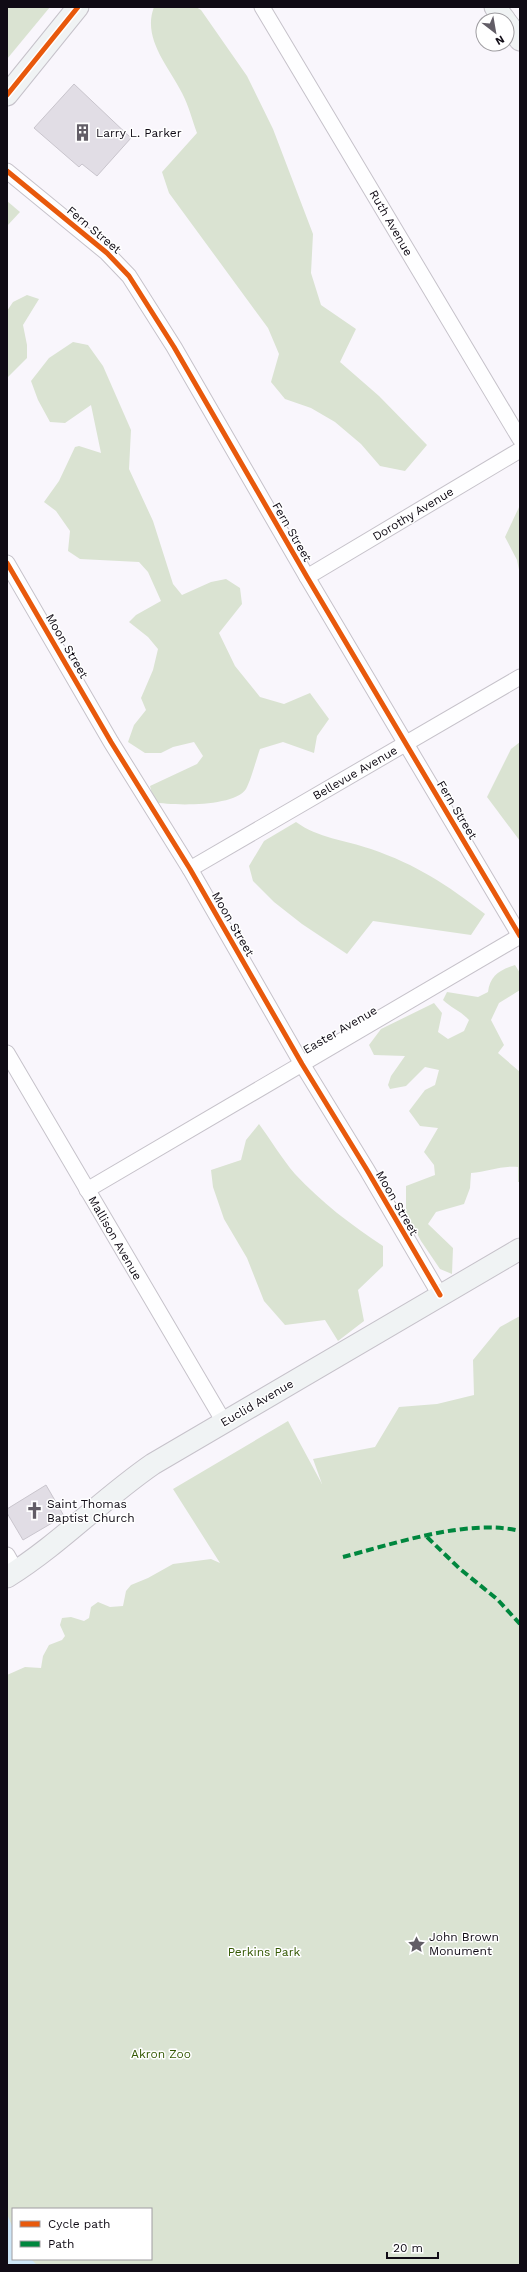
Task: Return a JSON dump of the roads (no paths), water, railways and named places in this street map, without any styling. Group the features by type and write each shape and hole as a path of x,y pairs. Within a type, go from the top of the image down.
{"street":[{"path":"7,95 78,7"},
{"name":"Ruth Avenue","path":"262,7 520,439"},
{"name":"Fern Street","path":"7,171 107,252 129,276 174,347 307,577 520,936"},
{"name":"Dorothy Avenue","path":"307,577 520,450"},
{"name":"Moon Street","path":"7,563 111,742 190,869 302,1064 440,1295"},
{"name":"Bellevue Avenue","path":"190,869 520,677"},
{"name":"Easter Avenue","path":"87,1190 520,936"},
{"name":"Mallison Avenue","path":"7,1053 224,1422"},
{"name":"Euclid Avenue","path":"10,1568 61,1540 121,1486 224,1422 520,1249"}],"water":[{"path":"7,2214 12,2226 12,2260 32,2260 37,2265 7,2265"}],"place":[{"name":"Larry L. Parker","path":"83,133"},
{"name":"Saint Thomas Baptist Church","path":"34,1511"},
{"name":"John Brown Monument","path":"416,1944"}],"park label":[{"name":"Perkins Park","path":"264,1952"},
{"name":"Akron Zoo","path":"161,2054"}]}
